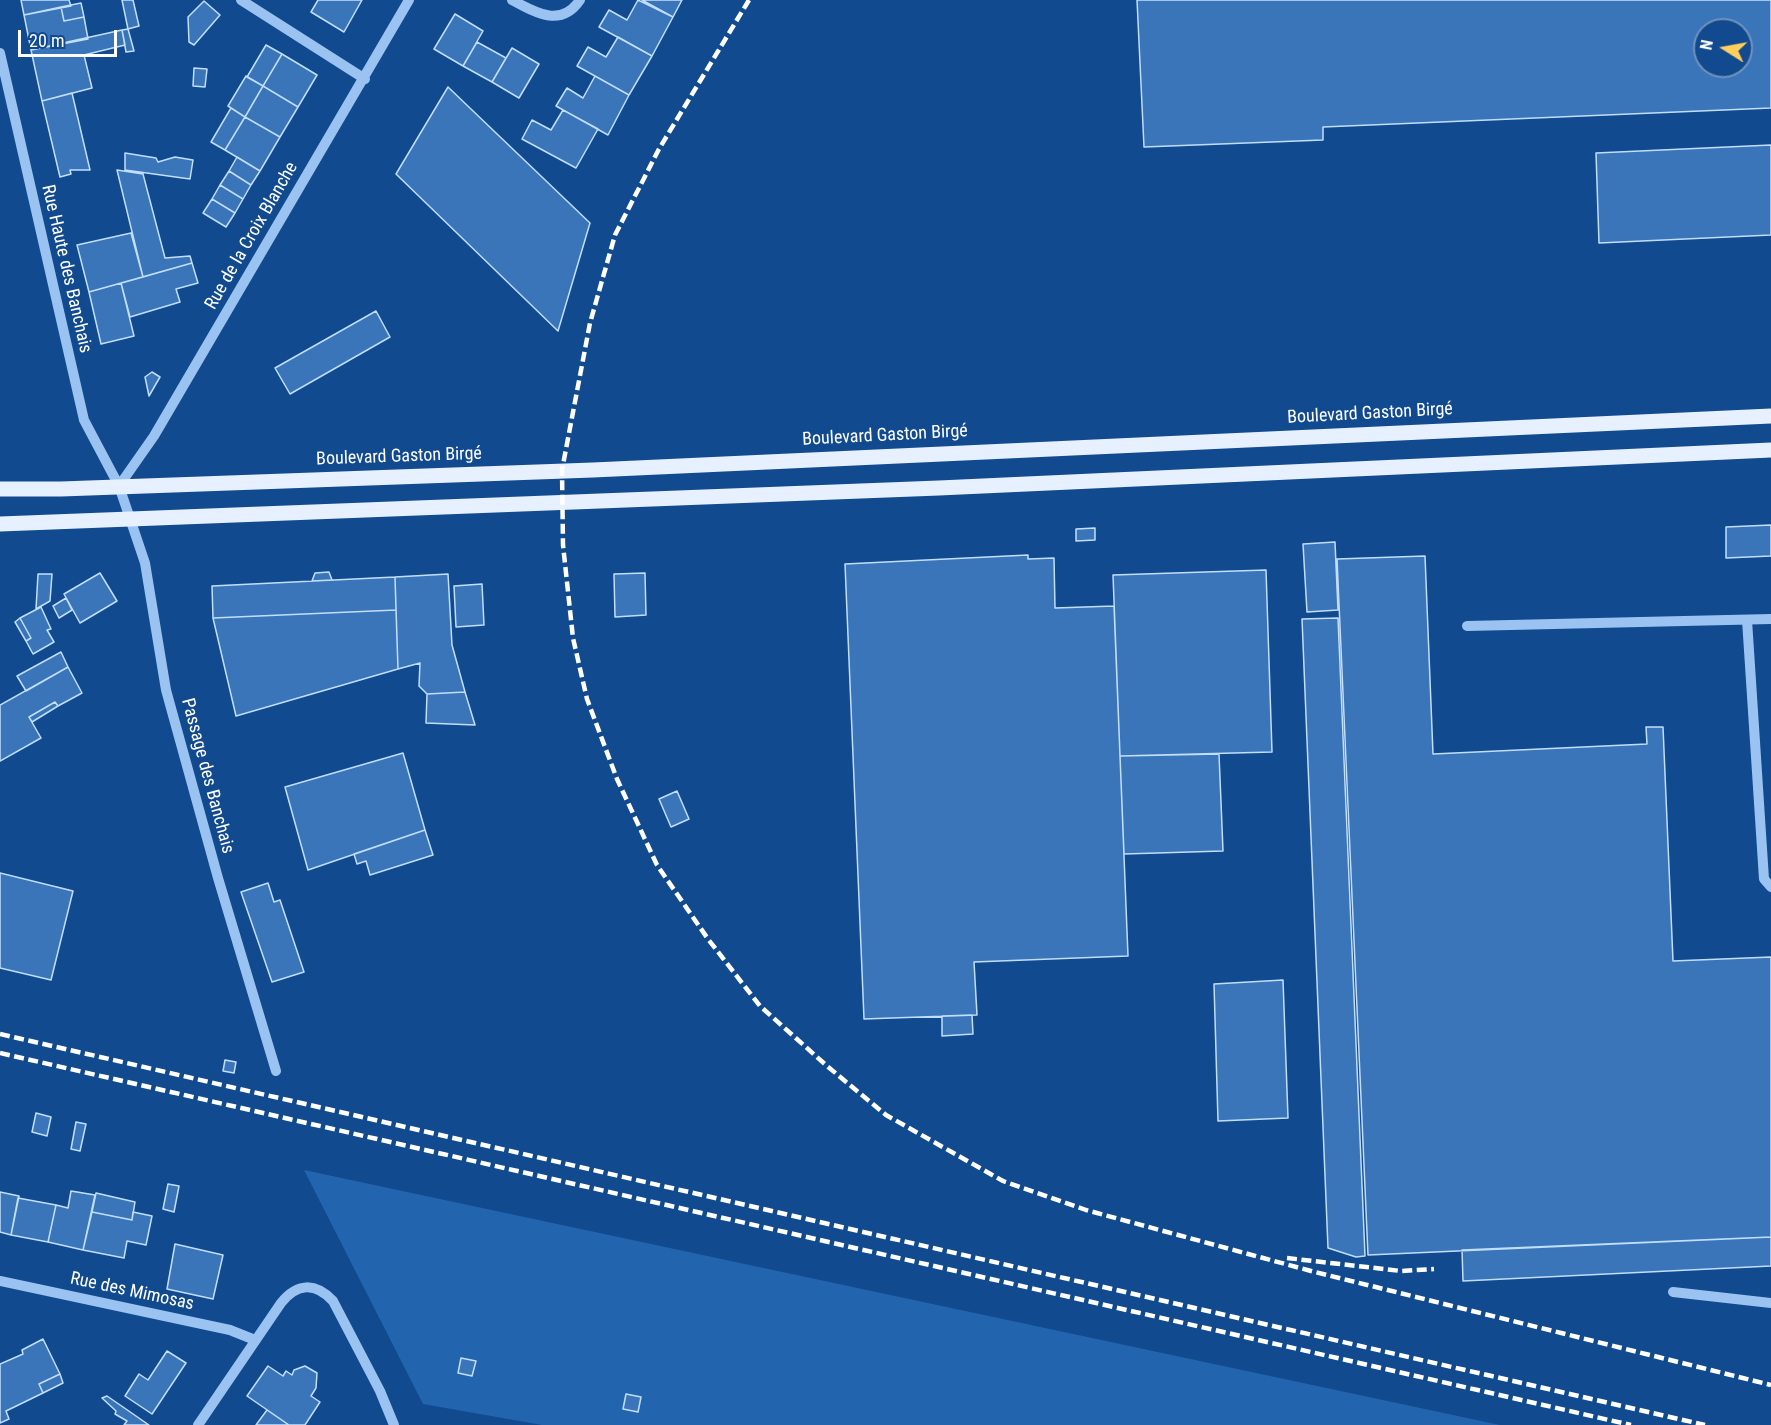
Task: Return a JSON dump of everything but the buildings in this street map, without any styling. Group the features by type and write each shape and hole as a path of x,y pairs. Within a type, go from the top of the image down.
{"main road":[{"name":"Boulevard Gaston Birgé","path":"0,489 593,470 1771,416"},
{"path":"0,524 917,489 1771,450"}],"street":[{"path":"241,0 365,79"},
{"name":"Rue de la Croix Blanche","path":"119,486 154,436 365,79 409,0"},
{"path":"512,0 547,17 570,12 580,0"},
{"name":"Rue Haute des Banchais","path":"0,53 84,420 119,486"},
{"name":"Passage des Banchais","path":"119,486 145,563 166,690 218,878 276,1071"},
{"path":"1467,626 1771,619"},
{"path":"1747,620 1764,879 1771,887"},
{"name":"Rue des Mimosas","path":"1,1282 230,1330 255,1340"},
{"path":"198,1425 289,1292 301,1286 312,1286 324,1291 333,1301 380,1391 394,1425"},
{"path":"1673,1292 1771,1303"}],"shaded area":[{"path":"304,1170 1500,1425 542,1425 423,1404"}],"railway":[{"path":"749,0 659,149 615,235 590,323 562,470 563,545 573,638 587,699 617,779 657,865 708,939 760,1006 886,1115 1003,1181 1086,1210 1311,1271 1771,1385"},
{"path":"0,1034 1705,1425"},
{"path":"0,1053 1631,1425"},
{"path":"1287,1258 1401,1271 1434,1269"}]}
